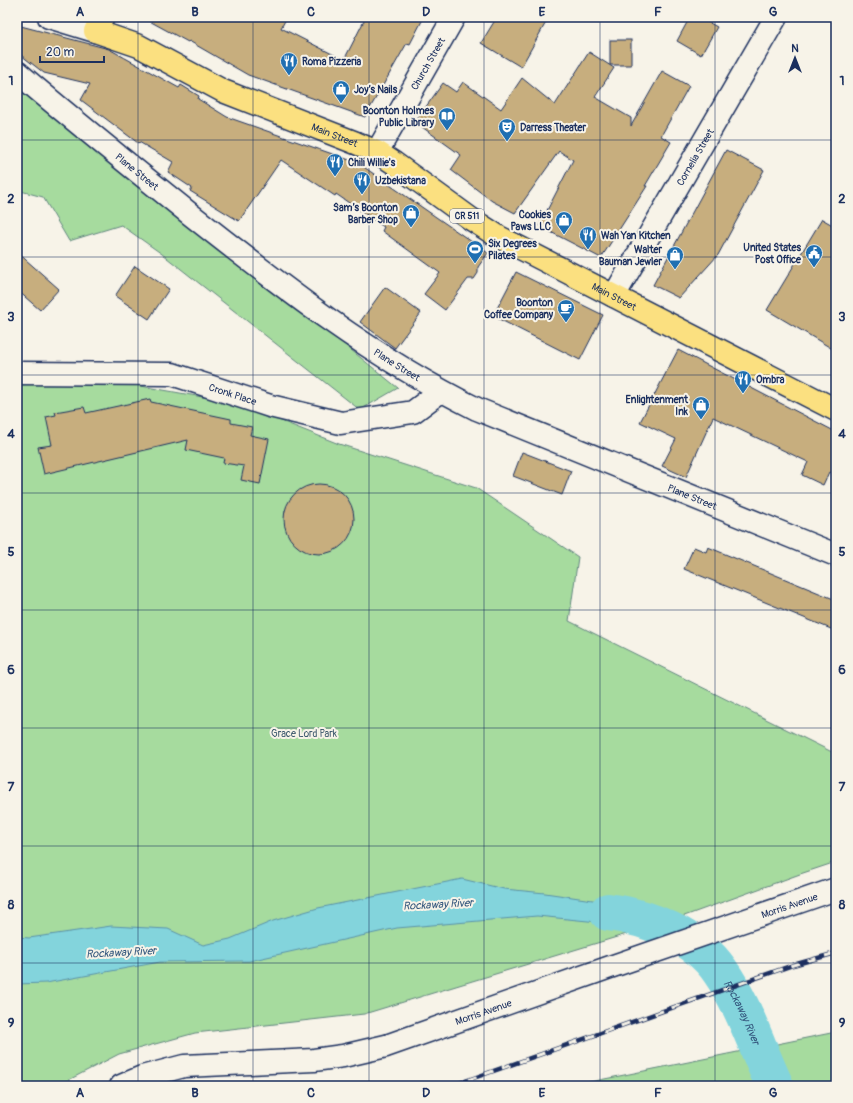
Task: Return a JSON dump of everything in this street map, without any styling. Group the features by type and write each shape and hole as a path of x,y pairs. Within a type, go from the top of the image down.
{"main road":[{"name":"Main Street","path":"99,24 223,91 377,152 471,219 499,237 836,410"}],"street":[{"name":"Main Street","path":"49,17 99,24"},
{"name":"Church Street","path":"377,152 454,17"},
{"name":"Cornelia Street","path":"614,296 776,17"},
{"name":"Plane Street","path":"17,72 60,109 247,260 362,342 402,368 441,391 514,425 836,555"},
{"name":"Cronk Place","path":"17,373 172,374 270,406 341,423 413,412 441,391"},
{"name":"Morris Avenue","path":"121,1086 142,1077 184,1066 314,1060 343,1056 386,1046 836,889"}],"green space":[{"path":"17,83 176,208 398,388 360,410 162,254 121,225 69,241 43,197 17,190"},
{"name":"Grace Lord Park","path":"107,380 236,403 339,444 476,488 578,557 569,621 836,754 836,862 676,919 364,1014 195,1033 119,1054 57,1086 17,1086 17,385"},
{"path":"836,1032 836,1086 574,1086 580,1084"}],"water":[{"path":"462,879 504,889 545,893 613,903 676,919 630,933 598,922 537,916 397,928 249,961 160,962 46,983 17,984 17,937 29,938 111,926 168,929 203,945 230,939 273,921 318,908"}],"building":[{"path":"142,17 287,17 281,28 344,60 366,17 424,17 410,44 407,43 365,117 248,75 189,41 188,42"},
{"path":"497,17 549,17 521,67 481,43"},
{"path":"690,17 699,17 717,27 701,55 677,41"},
{"path":"17,25 109,49 179,88 181,85 199,96 198,99 227,117 358,163 488,253 478,267 478,273 474,279 468,279 445,310 424,294 440,273 382,231 384,227 336,194 335,196 281,160 239,221 190,191 192,188 168,172 173,162 139,142 138,143 81,100 90,84 44,73 17,52"},
{"path":"610,40 631,40 631,65 610,65"},
{"path":"589,52 614,68 595,97 631,118 631,126 662,71 689,86 661,136 671,142 645,186 647,186 601,258 539,226 573,160 559,151 515,213 492,201 451,170 461,155 415,122 443,83 456,92 463,82 501,109 522,78 555,105"},
{"path":"726,150 764,170 718,255 679,298 653,285"},
{"name":"United States Post Office","path":"822,219 836,227 836,351 767,310"},
{"path":"17,252 59,289 40,310 17,290"},
{"path":"135,266 169,289 149,319 115,296"},
{"path":"516,272 603,315 580,360 493,316"},
{"path":"385,287 421,313 395,348 360,322"},
{"path":"678,350 836,432 836,475 829,472 823,485 802,475 808,462 713,417 686,477 662,466 676,439 640,422"},
{"path":"150,399 151,402 231,419 231,423 252,427 250,435 269,439 260,484 241,480 244,466 223,463 224,458 186,450 188,440 44,474 38,447 52,445 46,417 56,415 55,412 84,407 86,413"},
{"path":"522,452 571,471 562,495 513,476"},
{"path":"312,484 326,484 339,490 348,499 352,505 354,519 352,533 344,544 333,552 326,554 312,554 305,552 294,544 286,533 284,526 284,512 286,505 294,494 305,486"},
{"path":"694,547 706,552 708,547 836,600 836,631 684,569"}],"waterway":[{"name":"Rockaway River","path":"608,912 639,918 670,930 685,938 710,959 729,984 750,1027 775,1086"}],"railway":[{"path":"451,1086 793,965 836,953"}],"place":[{"name":"Roma Pizzeria","path":"289,76"},
{"name":"Joy’s Nails","path":"341,104"},
{"name":"Boonton Holmes Public Library","path":"447,131"},
{"name":"Darress Theater","path":"507,142"},
{"name":"Chili Willie's","path":"335,177"},
{"name":"Uzbekistana","path":"362,195"},
{"name":"Sam’s Boonton Barber Shop","path":"411,228"},
{"name":"Cookies Paws LLC","path":"564,235"},
{"name":"Wah Yan Kitchen","path":"588,250"},
{"name":"Six Degrees Pilates","path":"475,264"},
{"name":"United States Post Office","path":"814,268"},
{"name":"Walter Bauman Jewler","path":"675,270"},
{"name":"Boonton Coffee Company","path":"566,323"},
{"name":"Ombra","path":"743,394"},
{"name":"Enlightenment Ink","path":"701,420"}]}
